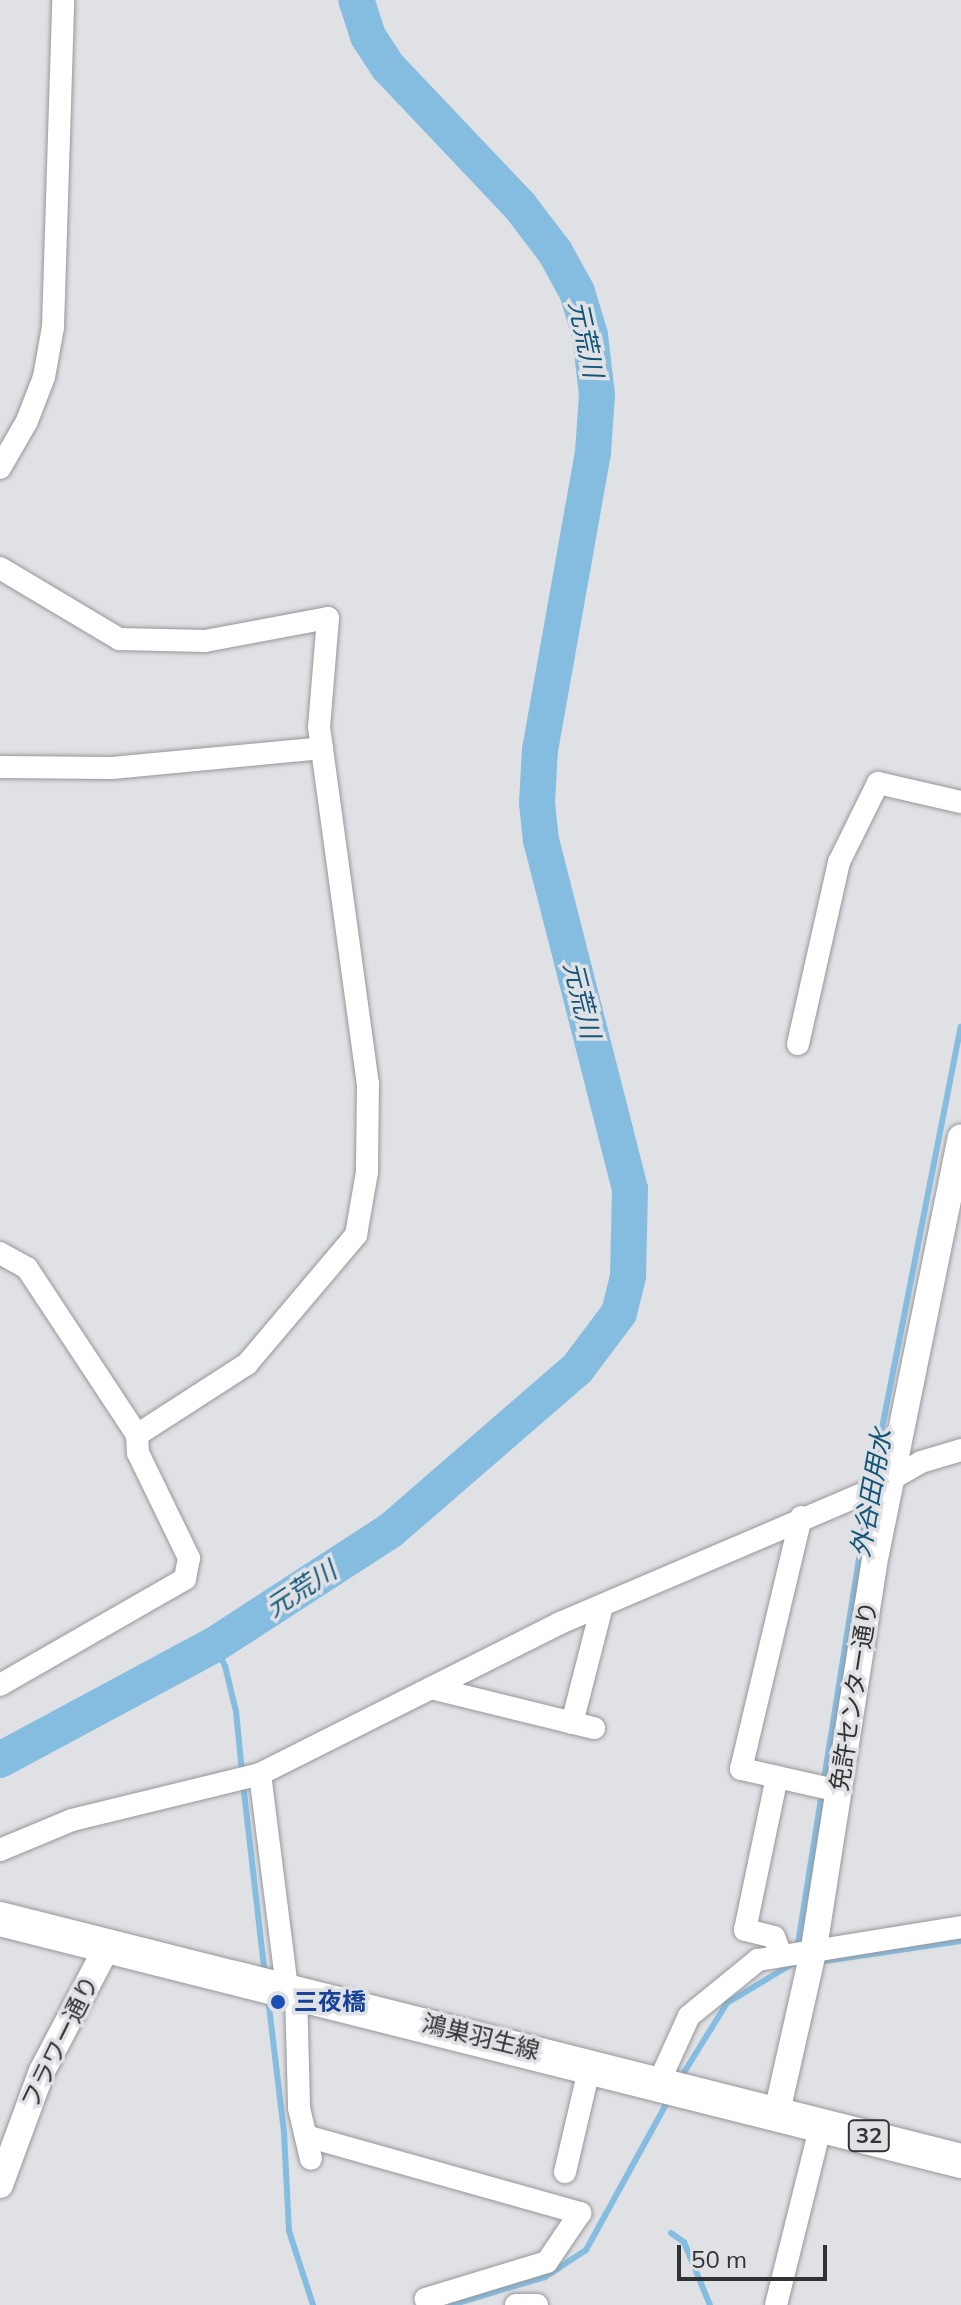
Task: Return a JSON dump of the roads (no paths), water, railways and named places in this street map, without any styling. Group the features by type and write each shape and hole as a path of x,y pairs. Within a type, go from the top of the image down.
{"main road":[{"name":"鴻巣羽生線","path":"0,1919 291,1989 961,2161"}],"street":[{"path":"0,468 27,421 44,377 53,327 63,0"},
{"path":"0,568 119,639 205,641 328,618 319,727 368,1084 367,1172 356,1235 247,1364 137,1435"},
{"path":"0,767 112,768 322,748"},
{"path":"798,1044 839,862 878,783 961,802"},
{"name":"免許センター通り","path":"777,2112 814,1948 891,1477 961,1138"},
{"path":"0,1253 27,1268 137,1435 138,1453 189,1558 185,1579 0,1685"},
{"path":"0,1850 72,1820 260,1774 602,1606 801,1517 876,1488 891,1477 961,1450"},
{"path":"801,1517 741,1769 839,1791"},
{"path":"572,1723 602,1606"},
{"path":"431,1688 594,1728"},
{"path":"260,1774 291,1989 299,2108 311,2159"},
{"path":"777,1777 745,1930 774,1937 781,1955"},
{"path":"659,2082 689,2016 735,1975 758,1960 814,1948 961,1927"},
{"name":"フラワー通り","path":"0,2185 42,2071 107,1947"},
{"path":"565,2172 590,2065"},
{"path":"776,2305 821,2124"},
{"path":"306,2136 580,2213 547,2262 425,2299"},
{"path":"516,2305 537,2305"}],"waterway":[{"name":"元荒川","path":"0,1760 214,1645 391,1530 577,1369 619,1313 628,1276 630,1189 541,841 537,803 540,750 593,452 597,395 590,335 577,292 555,252 520,206 388,67 368,36 356,0"},
{"name":"外谷田用水","path":"871,1484 961,1027"},
{"name":"外谷田用水","path":"797,1950 869,1495"},
{"path":"214,1645 225,1666 236,1711 242,1772"},
{"path":"243,1783 265,1975"},
{"path":"818,1962 961,1941"},
{"path":"680,2079 727,2003 795,1962"},
{"path":"268,1998 284,2132 289,2231 313,2305"},
{"path":"451,2305 545,2277 586,2250 669,2099"},
{"path":"671,2233 684,2242 710,2305"}],"place":[{"name":"三夜橋","path":"278,2002"}]}
